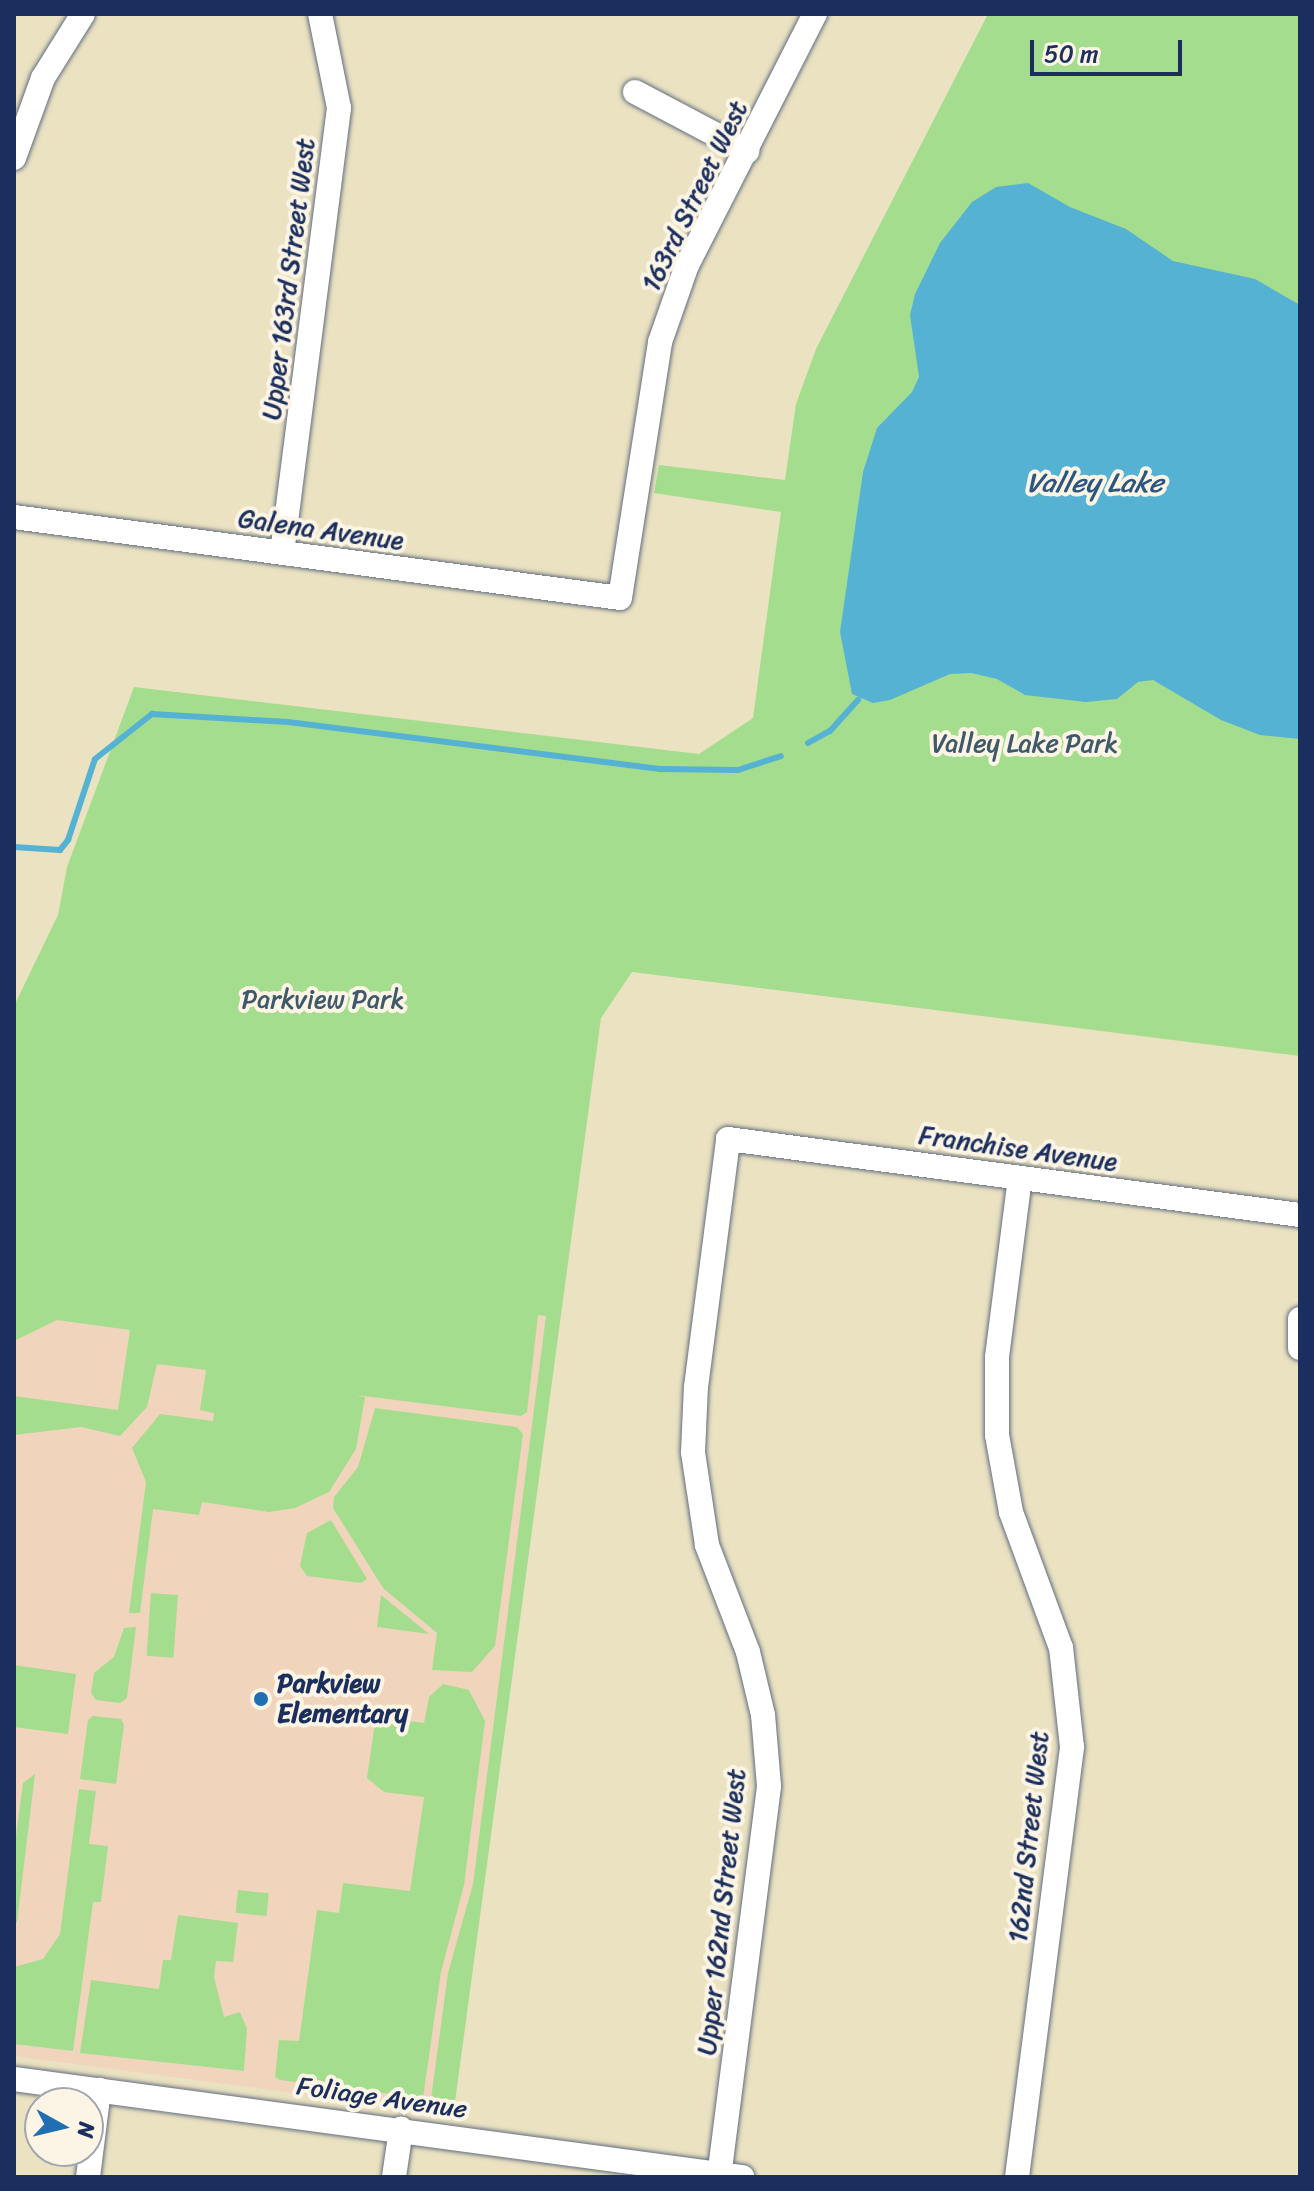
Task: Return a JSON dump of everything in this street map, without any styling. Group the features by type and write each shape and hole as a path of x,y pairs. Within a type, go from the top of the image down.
{"street":[{"path":"14,158 43,78 83,14"},
{"name":"Upper 163rd Street West","path":"282,553 339,108 320,14"},
{"name":"163rd Street West","path":"620,598 660,342 687,265 815,14"},
{"path":"635,92 747,151"},
{"name":"Galena Avenue","path":"14,517 620,598"},
{"name":"Franchise Avenue","path":"728,1139 1300,1215"},
{"name":"Upper 162nd Street West","path":"727,2176 769,1786 763,1715 748,1652 707,1545 693,1452 696,1387 728,1139"},
{"name":"162nd Street West","path":"1017,2177 1072,1747 1061,1648 1011,1512 997,1435 997,1357 1020,1178"},
{"path":"1300,1319 1300,1348"},
{"name":"Foliage Avenue","path":"14,2079 76,2087"},
{"name":"Foliage Avenue","path":"104,2091 727,2176"},
{"path":"394,2177 401,2129"}],"shaded area":[{"name":"Parkview Elementary","path":"165,1266 557,1317 453,2114 14,2056 14,1341"}],"green space":[{"path":"988,14 1300,14 1300,1056 632,972 601,1018 455,2102 431,2099 448,1973 473,1884 546,1316 538,1315 527,1412 521,1416 356,1395 365,1397 356,1449 329,1492 295,1508 269,1512 202,1502 199,1515 153,1509 140,1613 129,1613 146,1482 132,1448 160,1414 213,1421 214,1413 200,1410 206,1370 157,1364 147,1407 120,1436 81,1427 14,1435 14,1396 118,1410 130,1330 57,1320 14,1341 14,1006 58,915 67,867 134,687 699,754 753,718 781,512 654,493 659,465 785,480 796,404 816,349"},
{"path":"375,1408 517,1427 523,1434 495,1646 472,1672 432,1670 437,1633 383,1588 333,1508 334,1497 358,1467"},
{"path":"331,1520 367,1579 361,1583 307,1576 300,1566 307,1533"},
{"path":"151,1593 178,1595 174,1658 147,1656"},
{"path":"381,1595 429,1634 377,1627"},
{"path":"136,1627 127,1698 120,1703 96,1700 91,1693 94,1673 114,1657 124,1628"},
{"path":"14,1665 76,1674 68,1734 14,1727"},
{"path":"443,1684 469,1690 485,1721 464,1885 441,1972 423,2098 280,2080 275,2077 279,2040 299,2041 317,1910 339,1913 343,1883 410,1891 424,1797 384,1792 367,1778 375,1722 380,1717 424,1723 429,1697"},
{"path":"93,1716 121,1719 124,1725 116,1784 80,1779 88,1720"},
{"path":"35,1774 14,1928 14,1851 23,1783"},
{"path":"79,1789 96,1791 89,1844 108,1846 101,1902 93,1902 73,2051 14,2044 14,1967 43,1959 60,1934"},
{"path":"238,1890 269,1893 266,1916 236,1913"},
{"path":"178,1915 238,1923 233,1962 216,1961 214,1977 224,2017 240,2012 247,2029 244,2071 80,2053 91,1980 159,1989 163,1960 171,1960"}],"water":[{"name":"Valley Lake","path":"1028,183 1070,207 1126,229 1173,261 1255,279 1300,305 1300,739 1260,735 1221,720 1153,680 1138,682 1117,699 1086,702 1025,695 997,679 971,673 950,674 890,700 873,703 852,694 840,632 863,472 877,428 912,392 919,377 910,315 915,294 940,243 972,202 996,187"}],"waterway":[{"path":"808,743 830,731 858,700"},
{"path":"14,847 60,850 68,840 95,759 152,714 288,722 662,769 738,770 781,756"}],"place":[{"name":"Parkview Elementary","path":"261,1699"}],"park label":[{"name":"Valley Lake Park","path":"1025,744"},
{"name":"Parkview Park","path":"323,1000"}]}
